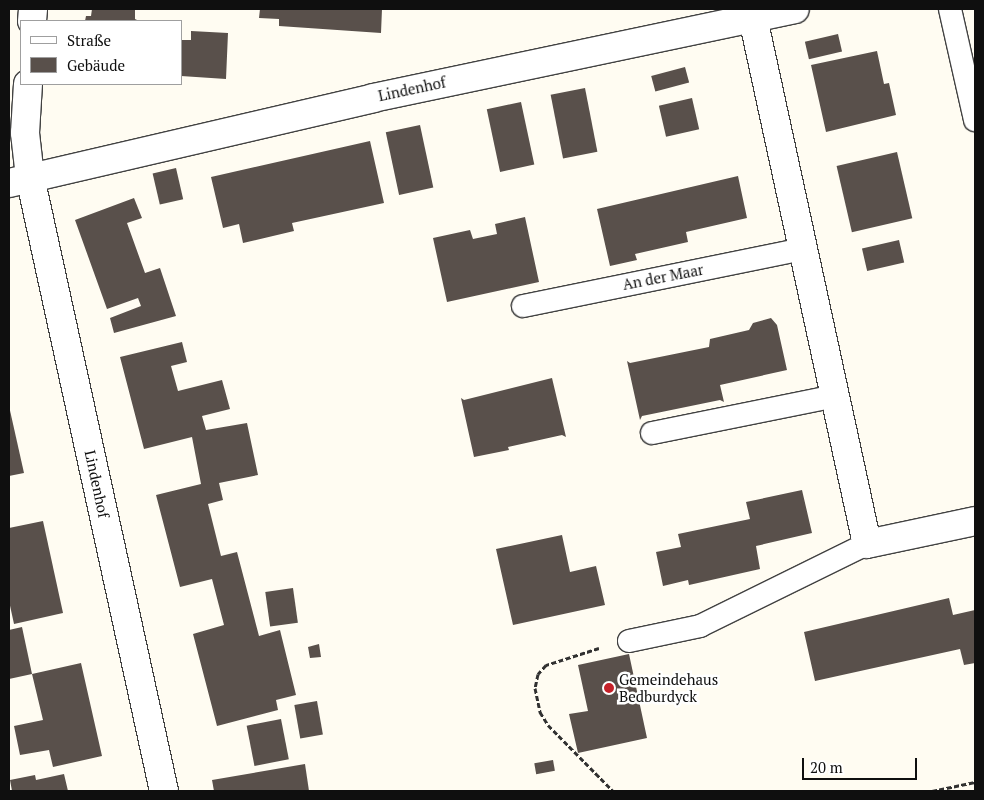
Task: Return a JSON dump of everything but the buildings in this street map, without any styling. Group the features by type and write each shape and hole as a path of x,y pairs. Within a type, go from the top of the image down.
{"street":[{"name":"Lindenhof","path":"20,180 373,98 795,9"},
{"path":"752,18 867,544 975,520"},
{"name":"Lindenhof","path":"28,85 20,180 164,791"}],"lane":[{"path":"950,9 975,120"},
{"name":"An der Maar","path":"523,306 803,249"},
{"path":"652,433 835,396"},
{"path":"629,641 700,626 867,544"}],"path":[{"path":"613,791 548,726 538,707 535,683 540,671 552,662 629,641"},
{"path":"932,791 975,782"}],"place":[{"name":"Gemeindehaus Bedburdyck","path":"609,688"}]}
